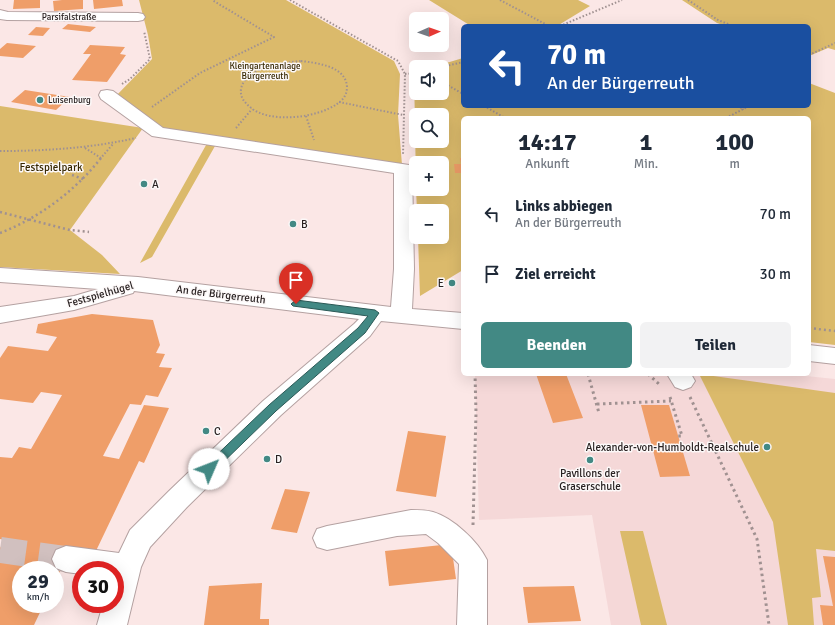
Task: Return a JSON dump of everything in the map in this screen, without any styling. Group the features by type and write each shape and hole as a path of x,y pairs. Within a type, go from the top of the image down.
{"street":[{"name":"Parsifalstraße","path":"0,14 7,16 138,17"},
{"path":"107,95 158,132 403,169 404,269 401,316"},
{"name":"Festspielhügel","path":"0,275 27,278 98,280 138,284"},
{"path":"0,314 13,305 20,296 27,278"},
{"name":"An der Bürgerreuth","path":"138,284 401,316 461,321"},
{"name":"Festspielhügel","path":"0,314 74,303 138,284"},
{"path":"112,625 127,567 140,539 178,499 272,408 362,330 375,313"},
{"path":"811,353 835,356"},
{"path":"328,538 409,522 430,523 452,538 473,560 472,625"},
{"path":"66,559 127,567"}],"path":[{"path":"0,151 85,148 158,132 151,107 200,73 274,38 212,0"},
{"path":"290,0 398,61 405,74 403,169"},
{"path":"500,0 545,24"},
{"path":"565,24 622,0"},
{"path":"688,0 718,20 728,24"},
{"path":"107,95 130,79 150,59 144,30 138,17"},
{"path":"811,54 835,43"},
{"path":"830,45 835,47"},
{"path":"301,61 318,63 338,71 343,75 348,84 347,93 339,102 319,113 306,116 276,116 263,114 252,109 243,101 240,91 244,82 253,73 267,67 301,61"},
{"path":"449,66 461,63"},
{"path":"405,74 409,74"},
{"path":"449,86 461,93"},
{"path":"339,102 403,115"},
{"path":"488,108 502,116"},
{"path":"225,142 252,109"},
{"path":"730,116 744,109"},
{"path":"306,116 315,145"},
{"path":"0,233 10,230 29,219 83,179 113,143"},
{"path":"85,148 101,158"},
{"path":"72,175 83,179"},
{"path":"0,212 70,230 89,232"},
{"path":"811,328 835,331"},
{"path":"473,560 476,413 475,376"},
{"path":"589,376 599,413"},
{"path":"678,436 682,436 669,392 681,377 757,539 769,625"},
{"path":"597,404 671,401"}],"shaded area":[{"path":"475,376 806,376 835,379 835,625 611,625 592,515 479,520"}],"green space":[{"name":"Kleingartenanlage Bürgerreuth","path":"139,0 286,0 394,61 400,74 398,115 402,165 164,129 114,98 152,59 148,35"},
{"path":"429,0 578,0 590,6 560,24 468,24"},
{"path":"682,0 835,0 835,50 828,48 811,55 811,24 717,23"},
{"path":"461,59 461,108 811,108 811,84 835,93 835,345 811,342 811,116 461,116 461,271 420,296 418,244 449,244 449,204 417,204 416,196 449,196 449,156 416,156 415,148 449,148 449,108 415,108 415,100 449,100 449,62"},
{"name":"Festspielpark","path":"0,106 143,128 70,230 102,255 120,274 0,267"},
{"path":"210,138 219,139 152,257 140,263"},
{"path":"700,376 713,376 835,393 835,551 816,549 821,597 812,598 814,625 788,625 773,522"},
{"path":"620,531 643,531 667,625 641,625"}],"building":[{"path":"14,0 40,0 40,8 13,9"},
{"path":"83,0 83,9 54,11 53,1"},
{"path":"93,0 122,0 123,6 94,9"},
{"path":"68,24 96,27 90,32 62,29"},
{"path":"36,27 50,28 43,36 28,35"},
{"path":"7,43 36,46 23,58 0,56 0,49"},
{"path":"90,45 125,47 120,54 126,55 107,82 72,80 91,54 83,54"},
{"name":"Luisenburg","path":"25,90 70,97 56,110 11,102"},
{"path":"454,164 461,164 461,173 455,173"},
{"path":"92,314 153,320 160,345 156,353 165,354 159,367 172,368 158,397 146,395 141,405 130,404 103,456 119,459 144,405 169,408 144,463 139,461 95,553 71,549 64,563 64,561 12,561 12,613 40,613 34,625 0,625 0,548 5,540 0,539 0,457 12,458 19,447 31,449 62,395 41,392 33,403 0,399 0,358 8,346 48,351 57,337 36,333 38,324"},
{"path":"537,376 567,376 583,418 553,423"},
{"path":"641,405 669,405 690,476 660,477"},
{"path":"408,431 446,436 436,497 396,491"},
{"path":"285,489 310,492 297,533 271,529"},
{"path":"451,544 456,579 389,586 385,551"},
{"path":"823,556 835,557 835,625 823,625 820,605 833,606"},
{"path":"262,583 260,619 269,619 269,625 204,625 209,586"},
{"path":"574,586 581,621 528,623 523,587"}],"tunnel":[{"path":"0,550 66,559"}],"place":[{"name":"Luisenburg","path":"40,100"},
{"name":"A","path":"144,184"},
{"name":"B","path":"293,224"},
{"name":"E","path":"452,283"},
{"name":"C","path":"206,431"},
{"name":"Alexander-von-Humboldt-Realschule","path":"767,447"},
{"name":"D","path":"267,459"},
{"name":"Pavillons der Graserschule","path":"590,460"}],"route":[{"path":"209,469 272,408 362,330 375,313 296,304"}]}
